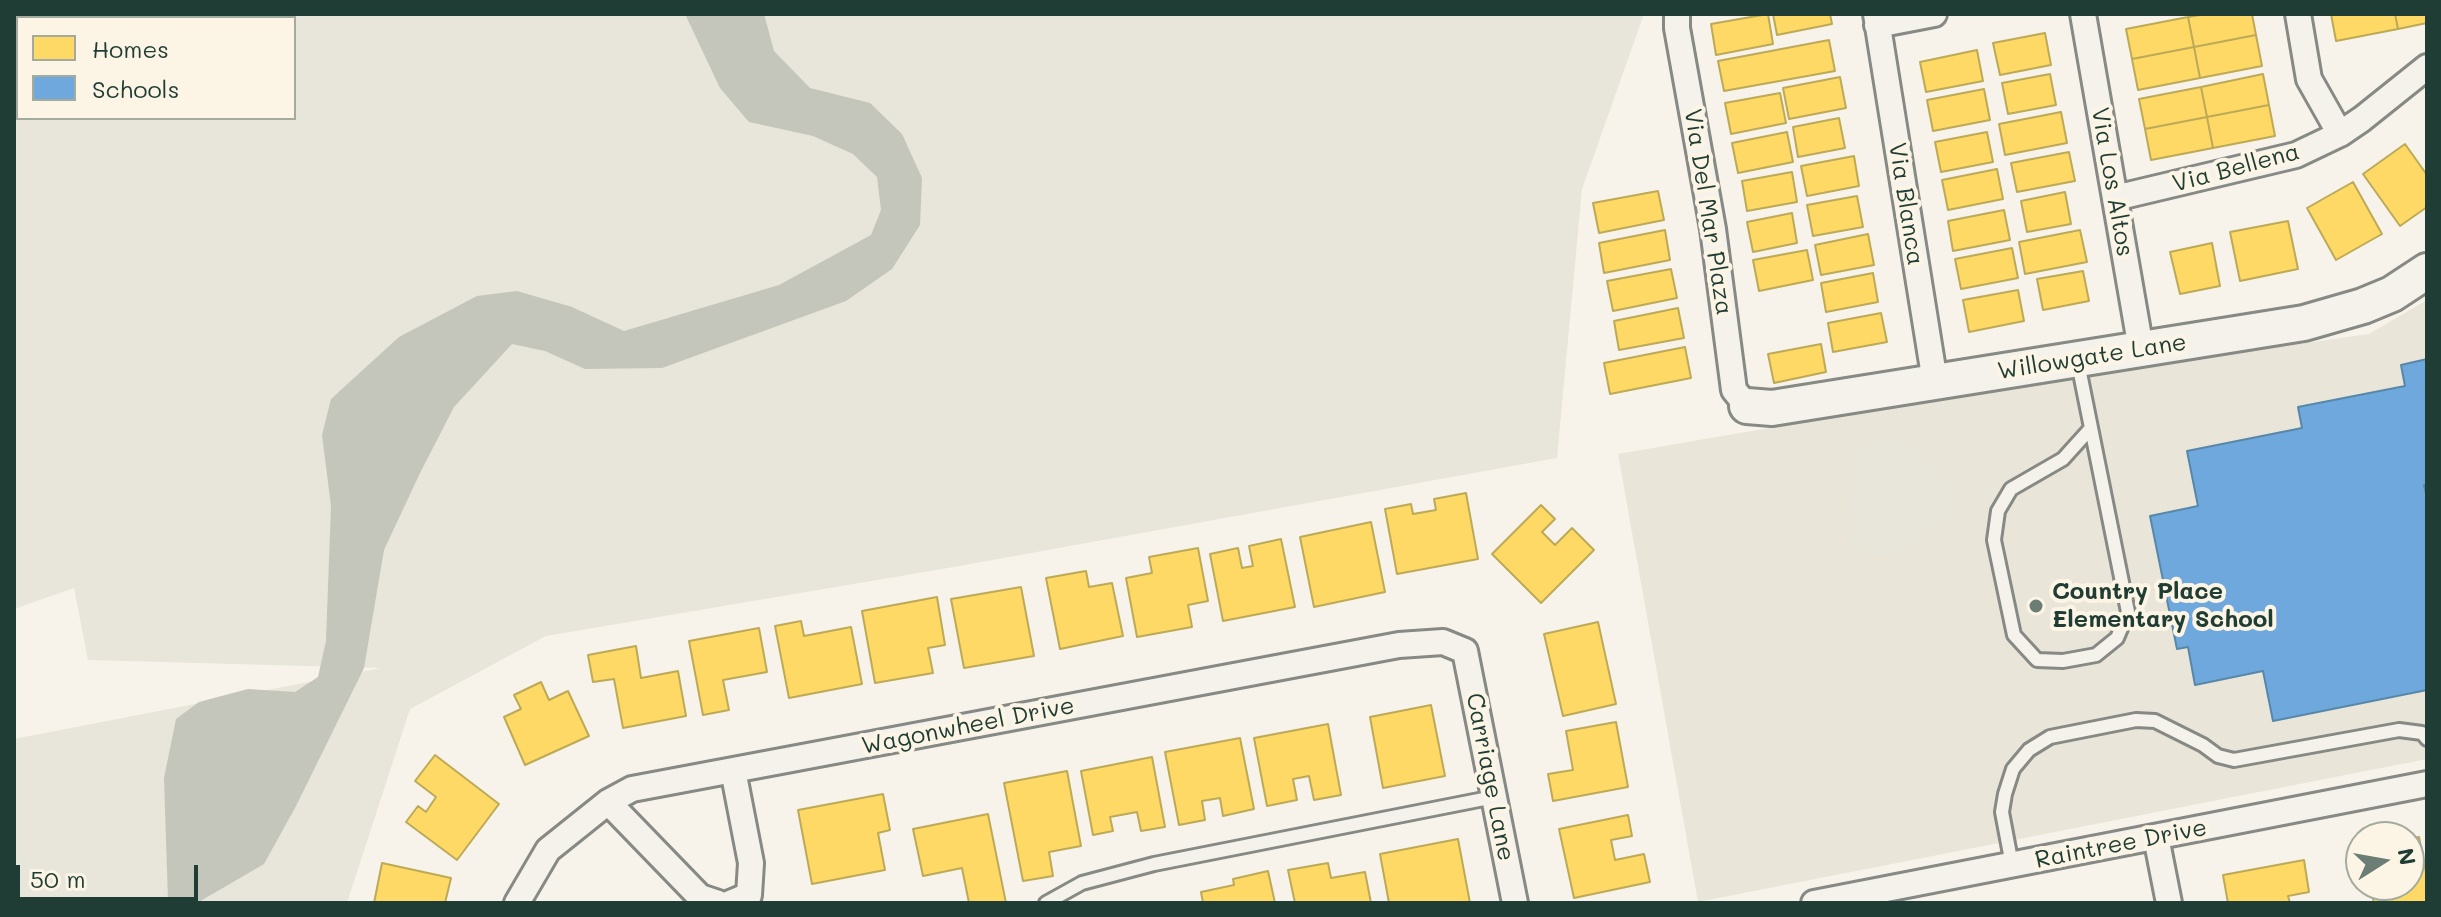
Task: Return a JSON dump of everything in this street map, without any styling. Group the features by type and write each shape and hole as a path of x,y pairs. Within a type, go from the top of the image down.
{"street":[{"name":"Via Del Mar Plaza","path":"1677,14 1713,229 1734,390 1747,406"},
{"path":"1876,20 1934,14"},
{"name":"Via Los Altos","path":"2083,14 2141,349"},
{"path":"2298,14 2309,79 2340,134"},
{"name":"Via Blanca","path":"1876,20 1935,382"},
{"name":"Via Bellena","path":"2115,198 2296,155 2340,134 2427,67"},
{"name":"Willowgate Lane","path":"1747,406 1772,408 2304,323 2392,294 2427,271"},
{"name":"Wagonwheel Drive","path":"517,903 548,850 608,802 632,789 1399,645 1443,642 1465,651"},
{"name":"Carriage Lane","path":"1465,651 1515,903"},
{"path":"730,903 749,895 751,863 733,770"},
{"name":"Raintree Drive","path":"1814,903 2427,784"},
{"path":"608,802 700,897 718,903"},
{"path":"2156,837 2169,903"}],"lane":[{"path":"2078,359 2128,612 2117,638 2096,655 2063,661 2037,660 2014,635 1994,540 1998,511 2011,489 2063,459 2091,428"},
{"path":"2012,865 2002,812 2013,769 2029,750 2050,737 2136,720 2155,721 2218,756 2234,760 2399,730 2422,733 2427,739"},
{"path":"1046,903 1082,883 1154,864 1494,797"}],"shaded area":[{"path":"14,14 1644,14 1582,189 1557,458 948,568 546,636 410,709 347,903 14,903 14,739 381,668 88,660 74,588 14,609"},
{"path":"685,14 764,14 774,51 810,88 870,103 902,134 922,178 920,225 892,269 846,301 662,368 585,369 545,351 512,344 454,407 420,473 384,550 364,668 264,864 197,903 168,900 164,778 176,719 199,702 248,689 295,692 318,677 326,641 331,506 322,435 331,399 399,337 477,296 517,291 572,307 624,331 779,285 871,235 881,210 877,177 853,154 813,136 749,122 720,88"},
{"name":"Country Place Elementary School","path":"2427,300 2427,759 1698,902 1618,454 2042,381 2369,334"},
{"path":"1897,434 1947,484 1953,496 1947,521 1904,549 1872,556 1852,540 1848,528 1851,461 1886,435"}],"building: Homes":[{"path":"1768,14 1773,44 1716,55 1711,24"},
{"path":"1773,14 1830,14 1832,24 1777,35"},
{"path":"2252,14 2256,35 2194,47 2188,17"},
{"path":"2331,14 2395,14 2398,29 2336,41"},
{"path":"2395,14 2427,14 2427,23 2398,29"},
{"path":"2188,17 2194,47 2132,59 2126,29"},
{"path":"2045,33 2051,65 2000,75 1993,43"},
{"path":"2256,35 2262,66 2200,78 2194,47"},
{"path":"1829,40 1835,71 1724,91 1718,61"},
{"path":"2194,47 2200,78 2138,90 2132,59"},
{"path":"1977,50 1983,81 1926,92 1920,62"},
{"path":"2050,74 2056,105 2008,114 2002,83"},
{"path":"2263,74 2269,105 2207,117 2201,87"},
{"path":"1840,77 1846,108 1789,119 1783,88"},
{"path":"2201,87 2207,117 2145,129 2139,99"},
{"path":"1984,89 1990,120 1933,131 1927,100"},
{"path":"1780,93 1786,123 1731,134 1725,103"},
{"path":"2269,105 2275,136 2213,148 2207,117"},
{"path":"2061,112 2067,143 2005,155 1999,124"},
{"path":"2207,117 2213,148 2151,160 2145,129"},
{"path":"1839,118 1845,148 1798,157 1793,127"},
{"path":"1787,132 1793,162 1738,173 1732,143"},
{"path":"1987,132 1993,162 1941,172 1935,142"},
{"path":"2405,144 2427,175 2427,207 2400,226 2363,174"},
{"path":"2069,152 2075,181 2017,192 2011,163"},
{"path":"1854,156 1859,186 1807,196 1801,166"},
{"path":"1997,169 2003,199 1948,210 1942,180"},
{"path":"1792,172 1797,202 1747,211 1742,181"},
{"path":"2353,182 2382,234 2336,260 2307,208"},
{"path":"1658,191 1664,220 1599,233 1593,203"},
{"path":"2065,192 2071,224 2027,232 2021,201"},
{"path":"1857,196 1863,227 1813,236 1807,205"},
{"path":"2004,210 2010,240 1953,251 1948,221"},
{"path":"1792,213 1797,243 1753,252 1747,222"},
{"path":"2288,221 2298,269 2240,281 2230,232"},
{"path":"1665,230 1670,260 1604,273 1599,243"},
{"path":"2080,230 2087,262 2025,274 2019,242"},
{"path":"1868,234 1874,265 1821,275 1815,245"},
{"path":"2212,243 2220,286 2180,294 2170,252"},
{"path":"2012,248 2018,278 1961,289 1955,259"},
{"path":"1807,250 1813,280 1759,291 1753,260"},
{"path":"1671,269 1677,298 1613,311 1607,281"},
{"path":"2083,271 2089,301 2043,310 2037,279"},
{"path":"1873,273 1878,302 1826,312 1821,283"},
{"path":"2018,290 2024,321 1969,332 1963,300"},
{"path":"1678,308 1684,338 1619,350 1614,321"},
{"path":"1881,313 1887,342 1833,352 1828,323"},
{"path":"1821,344 1826,372 1774,383 1768,354"},
{"path":"1685,347 1691,378 1610,394 1604,363"},
{"path":"1466,493 1478,559 1397,574 1385,509 1411,504 1413,514 1436,510 1434,499"},
{"path":"1541,505 1555,519 1542,532 1555,545 1572,528 1594,550 1541,603 1492,554"},
{"path":"1371,522 1385,592 1314,607 1300,537"},
{"path":"1281,539 1295,607 1223,621 1210,554 1238,548 1242,568 1253,566 1249,546"},
{"path":"1198,548 1208,601 1188,605 1192,627 1137,637 1126,578 1152,573 1149,557"},
{"path":"1086,571 1089,587 1112,583 1123,636 1060,649 1046,578"},
{"path":"1021,587 1034,656 964,668 951,599"},
{"path":"937,597 945,645 928,648 933,673 875,683 862,611"},
{"path":"801,621 804,636 851,627 862,684 789,698 775,626"},
{"path":"1598,622 1616,704 1563,716 1544,634"},
{"path":"759,628 767,672 723,680 729,710 703,715 689,641"},
{"path":"636,646 641,678 678,671 686,716 623,728 614,679 593,682 588,655"},
{"path":"541,682 549,700 568,691 589,736 525,765 504,717 521,709 514,695"},
{"path":"1431,705 1445,776 1383,788 1370,717"},
{"path":"1616,722 1628,787 1553,801 1548,774 1573,770 1566,731"},
{"path":"1328,724 1341,795 1314,800 1309,776 1293,779 1297,800 1267,806 1254,738"},
{"path":"1240,738 1254,809 1223,816 1220,798 1202,801 1205,820 1179,825 1165,752"},
{"path":"435,755 499,804 457,860 406,822 418,806 426,812 436,797 415,781"},
{"path":"1152,757 1165,827 1141,831 1137,812 1110,817 1113,831 1093,835 1081,771"},
{"path":"1067,771 1081,846 1049,852 1053,876 1023,881 1004,783"},
{"path":"883,794 890,830 878,833 885,870 812,884 798,810"},
{"path":"988,814 1006,903 969,903 962,868 923,876 913,829"},
{"path":"1628,815 1632,836 1611,840 1615,860 1644,854 1650,882 1574,898 1559,829"},
{"path":"1458,839 1470,903 1389,903 1380,854"},
{"path":"2304,860 2309,892 2288,896 2290,903 2228,903 2223,875"},
{"path":"382,863 451,878 445,903 374,903"},
{"path":"1328,863 1331,878 1365,872 1371,903 1295,903 1288,870"},
{"path":"2425,867 2427,903 2374,903 2425,901"},
{"path":"1268,871 1275,903 1203,903 1201,892 1234,885 1233,879"}],"building: Schools":[{"path":"2427,359 2427,484 2424,485 2427,498 2427,690 2273,721 2263,671 2195,685 2188,647 2177,649 2150,516 2198,506 2187,451 2302,428 2298,407 2405,386 2401,365"}],"place":[{"name":"Country Place Elementary School","path":"2036,606"}]}
